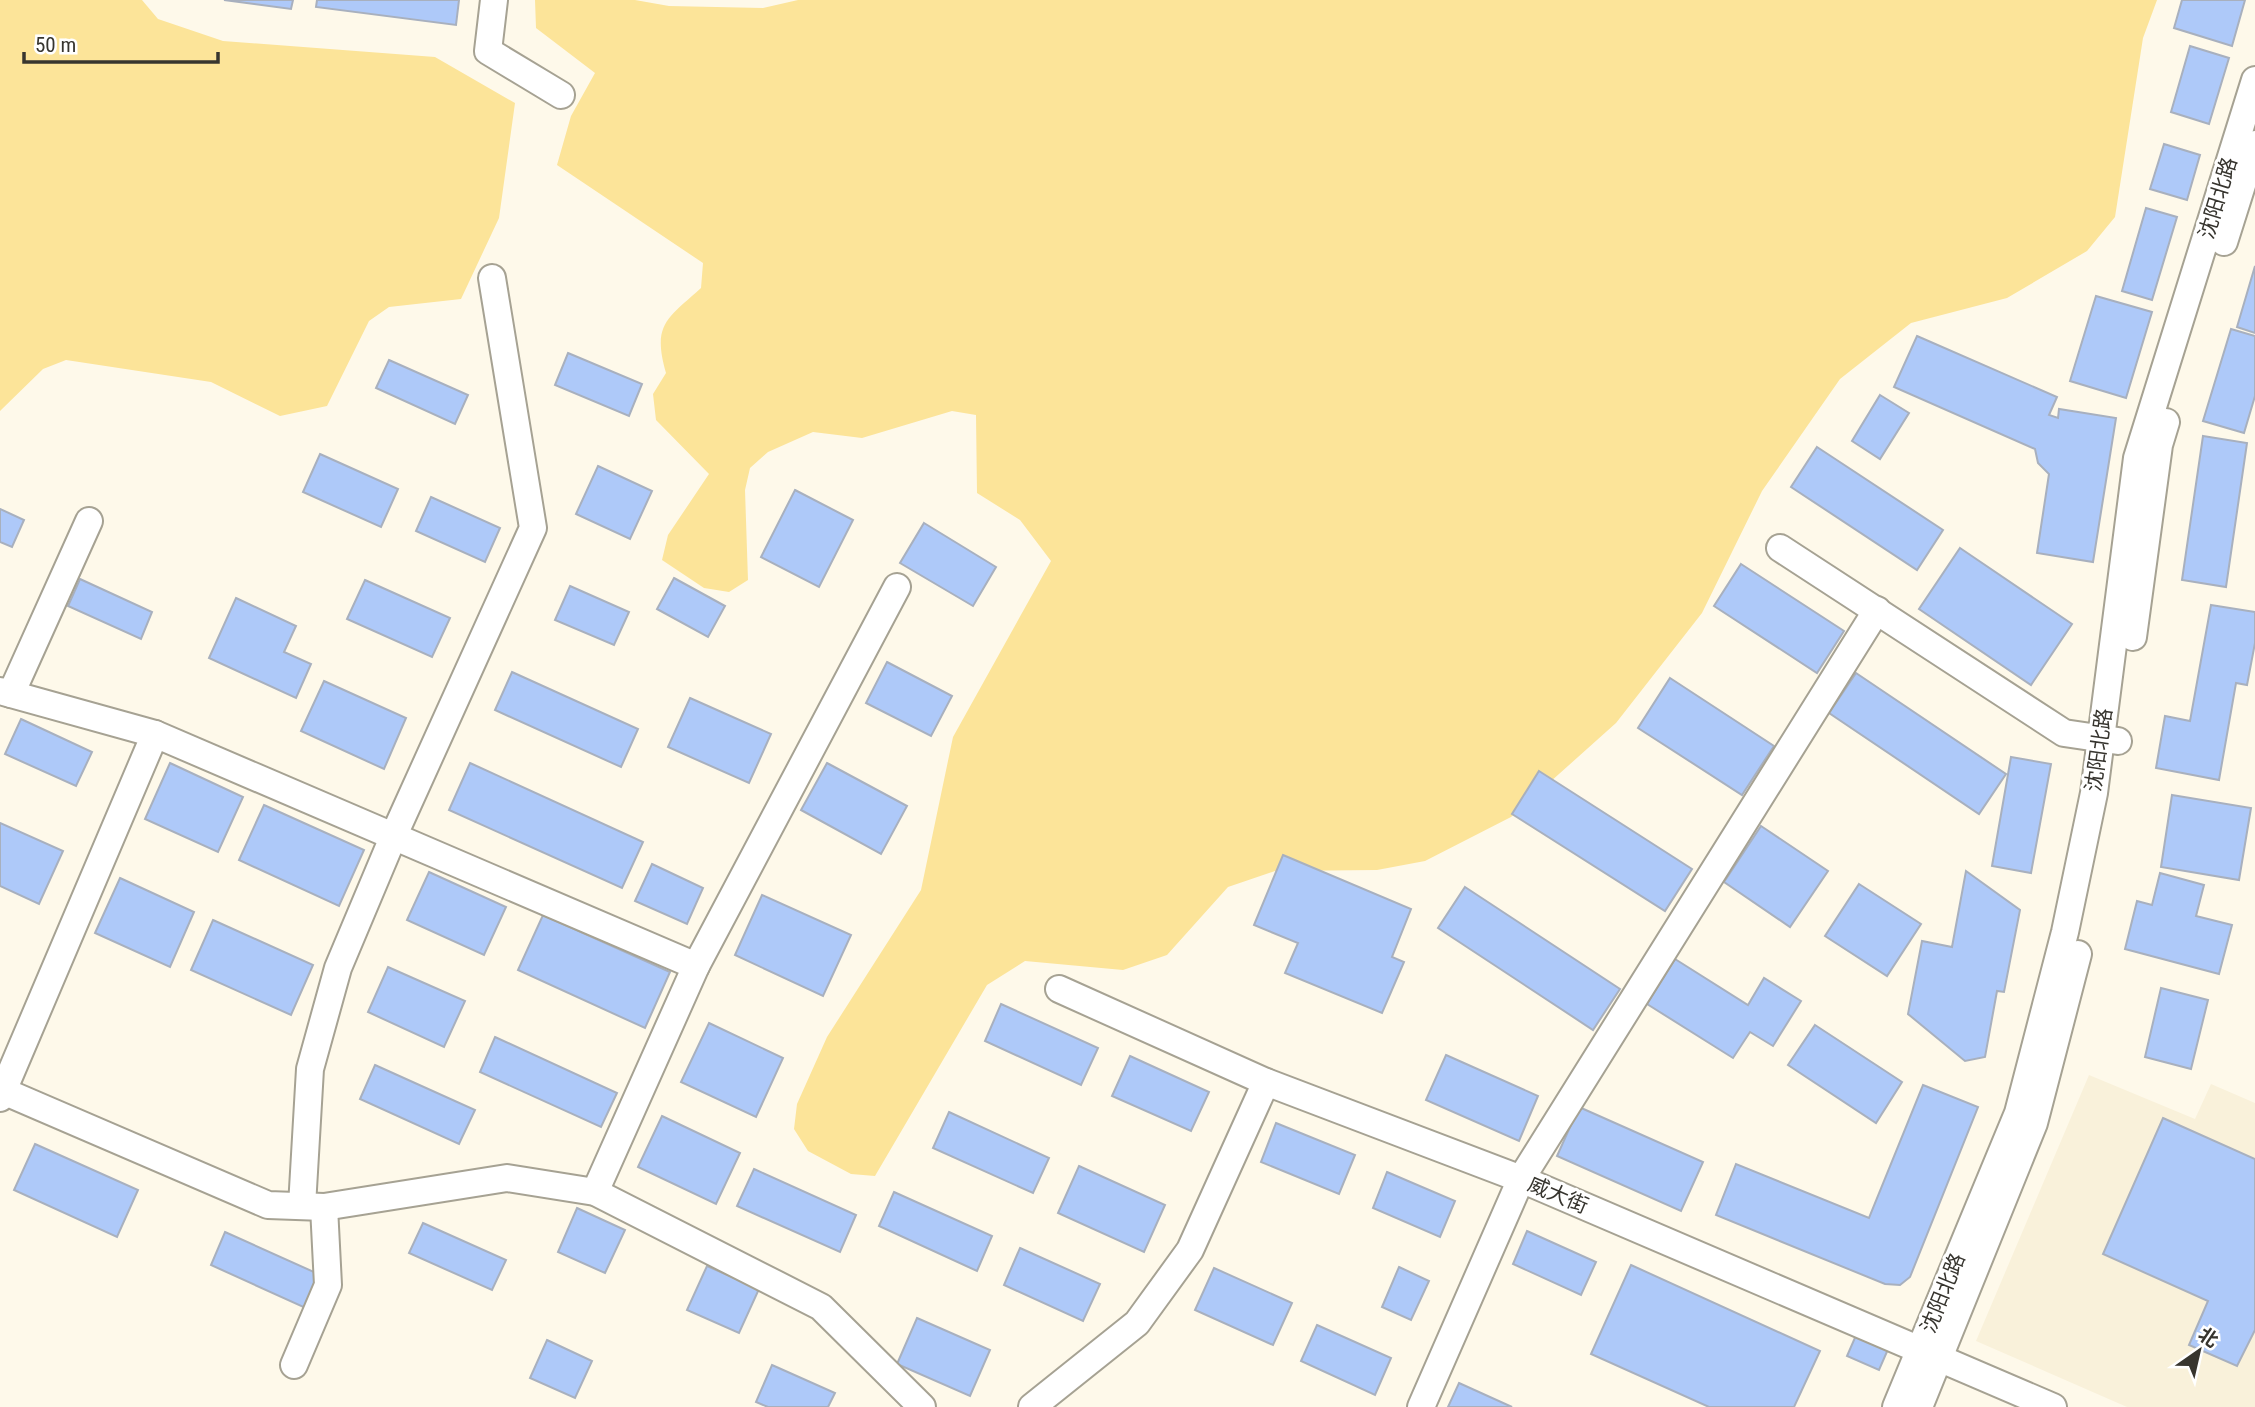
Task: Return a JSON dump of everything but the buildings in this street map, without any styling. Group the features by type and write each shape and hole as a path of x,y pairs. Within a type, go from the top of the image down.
{"street":[{"path":"494,0 488,51 561,95"},
{"name":"沈阳北路","path":"2110,740 2137,458 2255,80"},
{"name":"沈阳北路","path":"1919,1407 1931,1353 2018,1113 2065,932 2094,793 2110,740 2159,445 2255,144"},
{"path":"294,1365 328,1285 313,1206 310,1069 338,968 394,835 533,528 492,278"},
{"path":"89,521 6,692 155,734 696,967"},
{"path":"1780,548 2064,733 2110,740"},
{"path":"595,1192 696,967 897,587"},
{"path":"1421,1407 1521,1180 1877,610"},
{"path":"155,734 3,1084 268,1205 313,1206 507,1178 595,1192 821,1307 922,1407"},
{"name":"威大街","path":"1059,989 1266,1082 1521,1180 2053,1407"},
{"path":"1032,1407 1138,1323 1190,1250 1266,1082"},
{"name":"沈阳北路","path":"1896,1407 1931,1353"}],"shaded area":[{"path":"0,0 142,0 158,19 223,41 435,57 515,103 499,218 461,299 389,307 369,321 327,406 280,416 211,382 66,360 43,369 0,411"},
{"path":"535,0 635,0 669,6 763,8 798,0 2157,0 2143,38 2115,217 2087,251 2007,298 1911,323 1840,379 1762,491 1702,613 1616,723 1511,817 1425,861 1377,870 1275,871 1228,887 1167,955 1123,970 1025,961 987,985 875,1176 851,1174 808,1151 794,1129 797,1104 827,1037 921,890 953,737 1051,561 1020,520 977,493 976,415 952,411 862,438 813,432 768,452 750,468 745,490 748,580 729,592 704,588 662,560 668,535 709,474 656,420 653,394 666,373 662,357 662,333 671,316 701,288 703,263 557,165 571,116 595,73 536,28"},
{"path":"2089,1075 2195,1119 2211,1084 2255,1103 2255,1407 2127,1407 1976,1341"}]}
